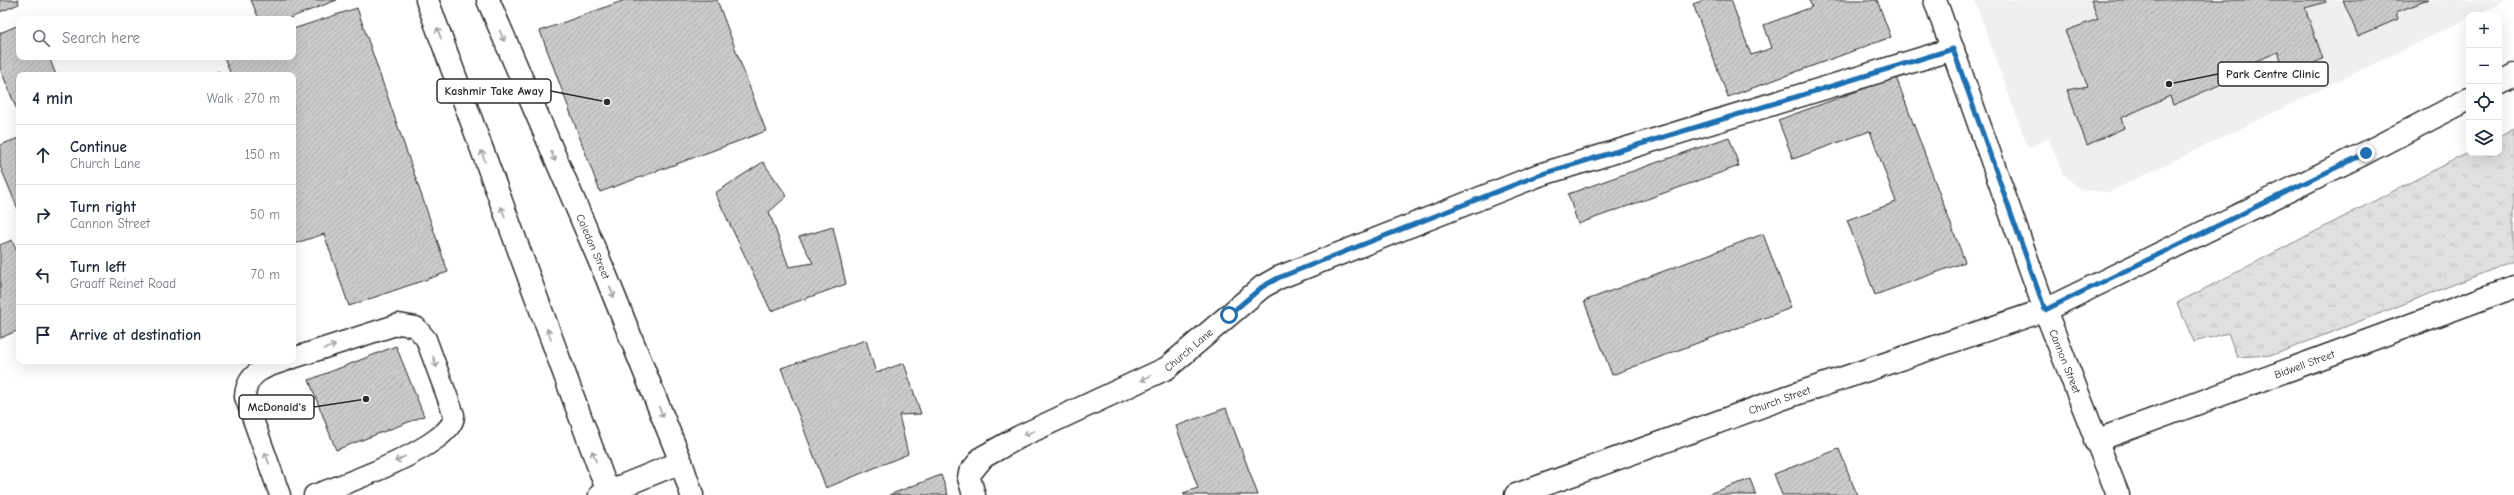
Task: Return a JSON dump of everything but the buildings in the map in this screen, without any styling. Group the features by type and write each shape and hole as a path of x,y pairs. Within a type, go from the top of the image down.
{"street":[{"path":"427,0 606,494 681,462"},
{"name":"Caledon Street","path":"488,0 606,276 681,462 692,495"},
{"name":"Cannon Street","path":"1935,0 2045,310 2095,441 2118,495"},
{"name":"Church Lane","path":"974,495 969,478 970,473 983,457 1018,437 1167,368 1262,287 1278,278 1539,175 1953,49"},
{"path":"2502,81 2514,75"},
{"name":"Church Street","path":"1516,495 1787,397 2045,310 2366,153 2466,101"},
{"name":"Bidwell Street","path":"2095,441 2514,287"}],"lane":[{"path":"296,357 399,324 416,327 426,339 454,415 454,422 448,429 430,443 368,475 314,495"},
{"path":"276,364 252,376 246,390 246,397 280,495"}],"shaded area":[{"path":"1975,0 2507,0 2482,12 2466,12 2466,19 2109,192 2081,190 2062,173 2049,138 2028,148"}],"green space":[{"path":"2514,129 2514,261 2273,355 2237,357 2228,333 2194,342 2177,303 2466,154 2466,156 2502,156 2502,135"}],"place":[{"name":"Park Centre Clinic","path":"2169,84"},
{"name":"Kashmir Take Away","path":"607,102"},
{"name":"McDonald's","path":"366,399"}],"route":[{"path":"1229,315 1262,287 1278,278 1539,175 1953,49 2045,310 2179,243 2366,153"}]}
